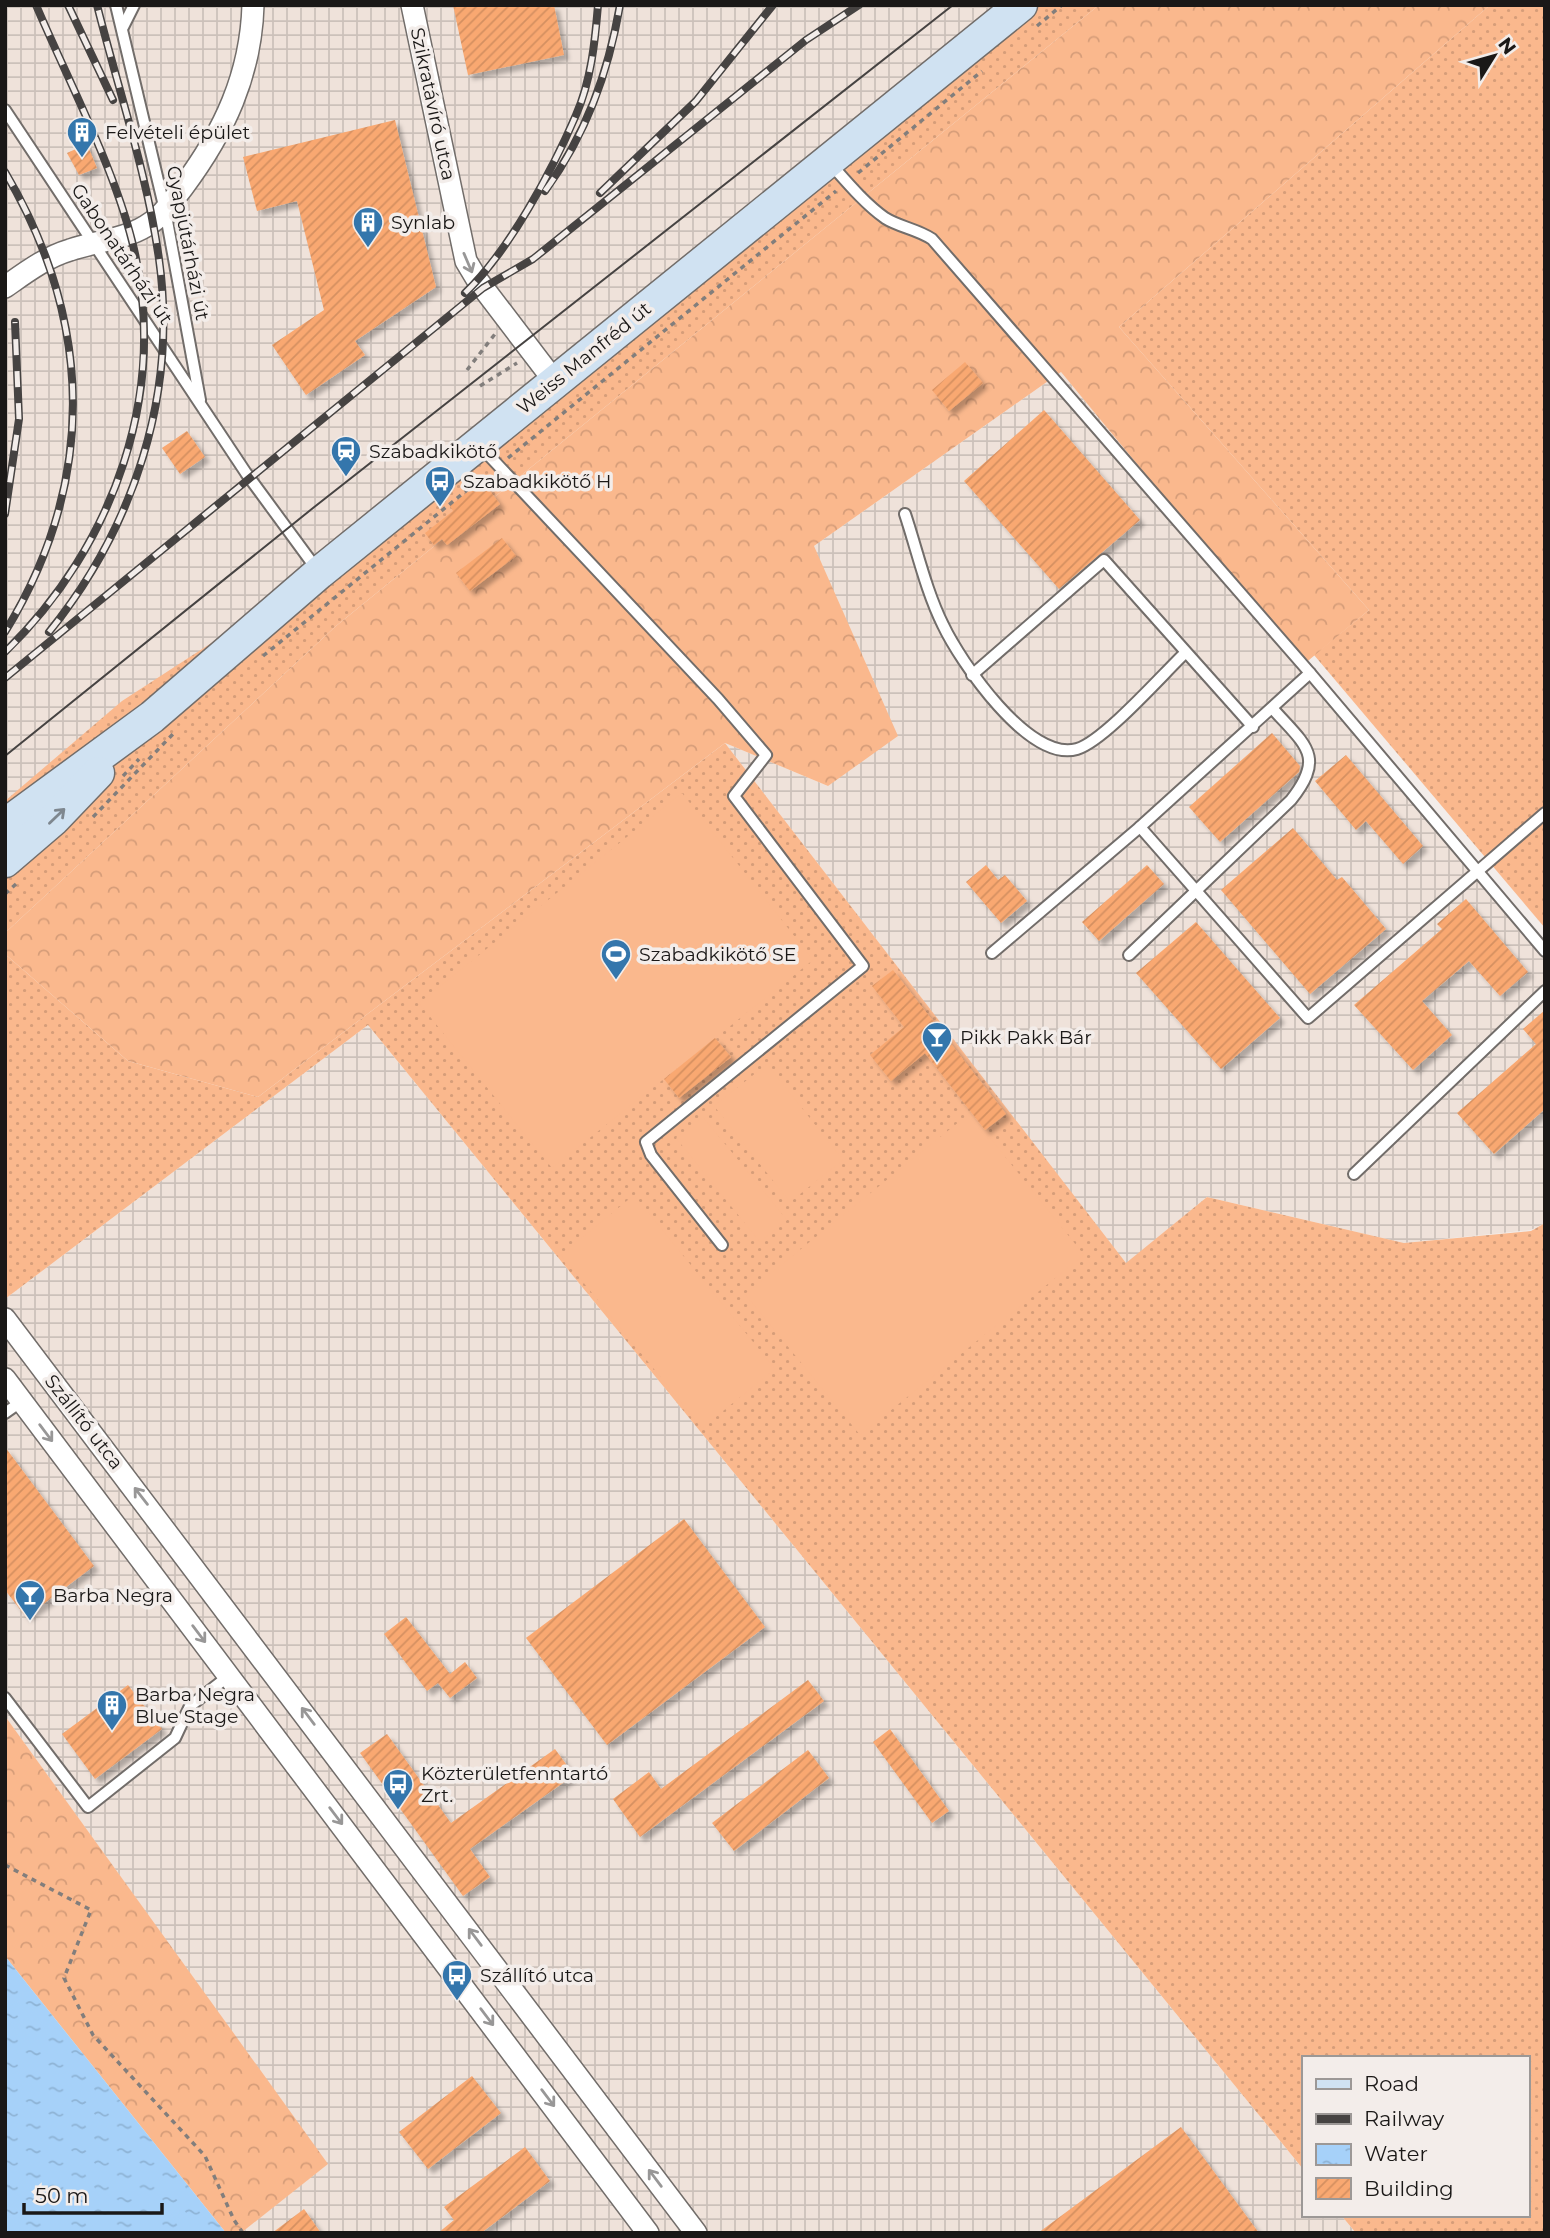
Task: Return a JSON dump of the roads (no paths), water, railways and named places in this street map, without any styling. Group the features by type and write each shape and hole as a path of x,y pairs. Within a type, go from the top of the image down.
{"main road":[{"name":"Weiss Manfréd út","path":"13,871 54,819 167,720 319,573 488,455 534,419 555,382 837,171 1026,19"},
{"name":"Weiss Manfréd út","path":"5,825 167,720"}],"street":[{"path":"5,287 58,254 147,226 165,210 211,148 229,113 244,72 253,5"},
{"name":"Szikratávíró utca","path":"412,5 466,261 478,281 555,382"},
{"name":"Szállító utca","path":"5,1319 333,1749 696,2233"},
{"name":"Szállító utca","path":"5,1379 14,1407 133,1547 648,2233"},
{"path":"133,1547 163,1525"},
{"path":"303,1772 333,1749"},
{"path":"507,2043 537,2019"}],"lane":[{"name":"Gyapjútárházi út","path":"116,5 165,210 202,406"},
{"path":"123,27 134,5"},
{"name":"Gabonatárházi út","path":"5,110 209,418 319,573"},
{"path":"837,171 888,220 916,229 932,239 1310,673 1545,951"},
{"path":"488,455 718,699 766,755 734,796 863,966 646,1142 651,1155 722,1245"},
{"path":"905,514 942,624 972,675 1028,734 1053,747 1076,749 1098,737 1185,653"},
{"path":"972,675 1104,560 1252,727"},
{"path":"992,953 1140,827 1310,673"},
{"path":"1129,955 1291,800 1306,782 1311,757 1305,744 1273,709"},
{"path":"1140,827 1308,1018 1477,869 1545,813"},
{"path":"1354,1174 1545,991"},
{"path":"5,1698 88,1807 175,1738 190,1706 230,1675"}],"water":[{"path":"5,1956 226,2233 5,2233"}],"tram line":[{"path":"5,756 313,508 953,5"}],"railway":[{"path":"5,652 43,610 76,564 103,515 124,463 137,409 144,354 142,297 124,212 101,152 36,5"},
{"path":"68,5 113,100"},
{"path":"49,632 79,591 105,548 126,503 143,457 155,409 162,359 163,309 154,227 140,163 97,5"},
{"path":"465,293 513,233 542,185 566,137 589,75 598,5"},
{"path":"545,191 572,148 593,103 609,55 620,5"},
{"path":"600,193 696,101 773,5"},
{"path":"5,678 483,288 533,259 806,40 859,5"},
{"path":"5,172 34,229 55,286 68,344 73,402 69,460 56,518 35,575 5,632"},
{"path":"5,514 19,419 15,322"}],"place":[{"name":"Felvételi épület","path":"82,159"},
{"name":"Synlab","path":"368,249"},
{"name":"Szabadkikötő","path":"346,478"},
{"name":"Szabadkikötő H","path":"440,508"},
{"name":"Szabadkikötő SE","path":"616,981"},
{"name":"Pikk Pakk Bár","path":"937,1064"},
{"name":"Barba Negra","path":"30,1622"},
{"name":"Barba Negra Blue Stage","path":"112,1732"},
{"name":"Közterületfenntartó Zrt.","path":"398,1811"},
{"name":"Szállító utca","path":"457,2002"}]}
